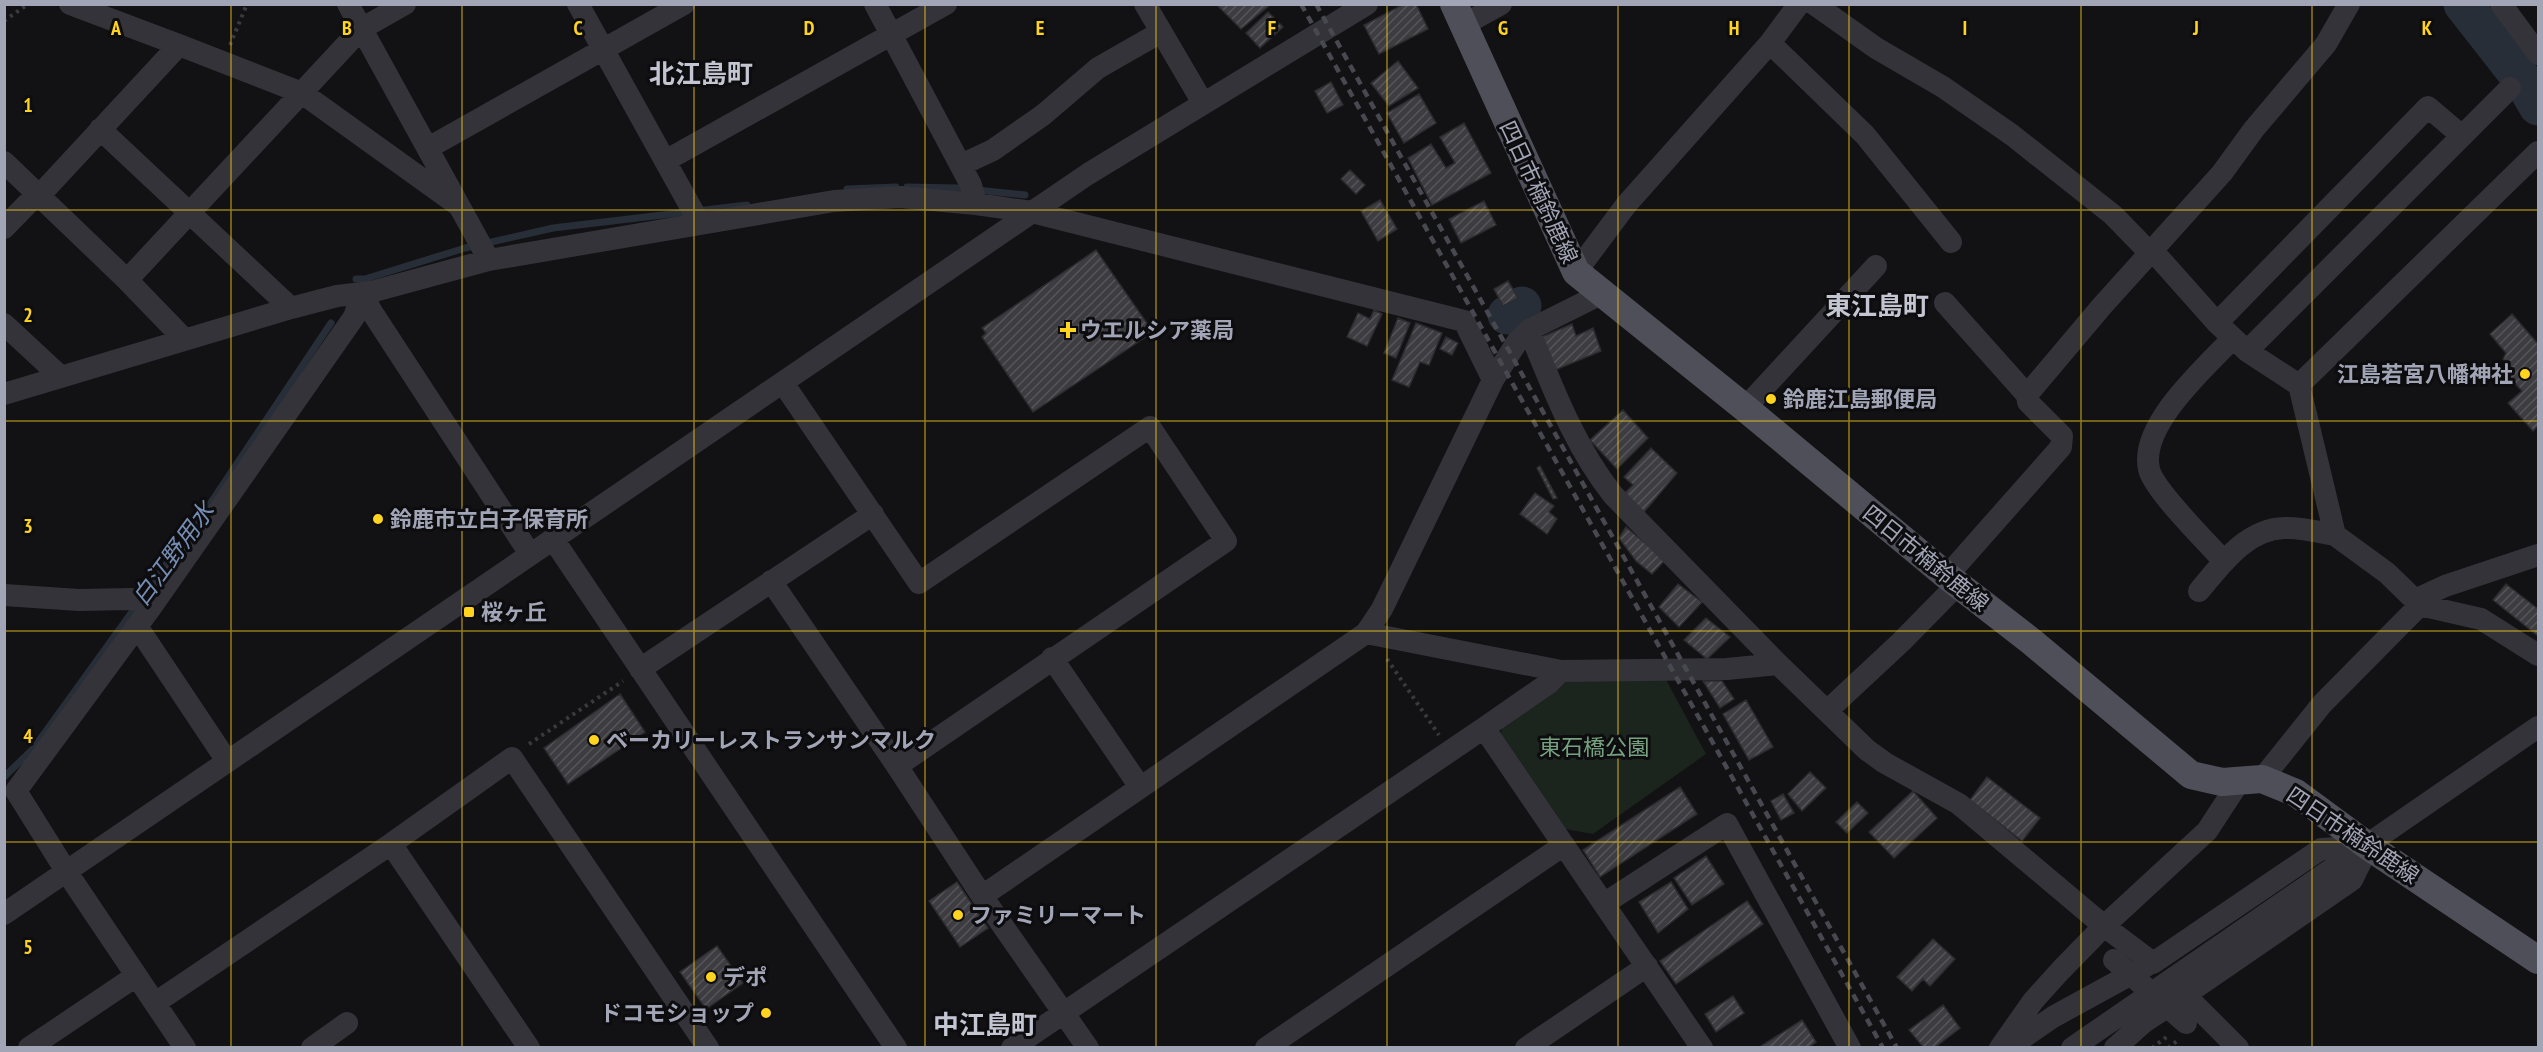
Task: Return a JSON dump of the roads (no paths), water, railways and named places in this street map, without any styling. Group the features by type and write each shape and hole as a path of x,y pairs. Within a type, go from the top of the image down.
{"main road":[{"name":"四日市楠鈴鹿線","path":"1458,15 1576,272 1601,294 1745,408 2191,775 2222,782 2252,779 2296,793 2368,846 2538,960"}],"street":[{"path":"70,4 302,93 458,205"},
{"path":"348,4 483,251"},
{"path":"127,280 361,29 405,4"},
{"path":"578,4 699,222"},
{"path":"428,148 684,4"},
{"path":"875,4 970,187"},
{"path":"665,161 946,4"},
{"path":"1145,4 1203,103"},
{"path":"4,914 1088,174 1367,4"},
{"path":"1458,15 1501,4"},
{"path":"1576,272 1626,205 1770,43 1799,4"},
{"path":"1814,4 1876,48 1943,87 2012,135 2113,215 2151,251 2232,337 2299,385 2335,535"},
{"path":"2027,395 2151,251 2222,173 2254,129 2326,44 2349,4"},
{"path":"2501,4 2538,54"},
{"path":"970,187 993,150 1043,115 1098,68 1161,32"},
{"path":"1770,43 1865,135 1951,242"},
{"path":"4,228 38,195 178,45"},
{"path":"2232,337 2462,136 2510,88"},
{"path":"2224,561 2200,537 2156,483 2149,470 2154,436 2167,410 2428,107 2462,136"},
{"path":"100,129 291,309"},
{"path":"2299,385 2538,152"},
{"path":"4,162 127,280 185,340"},
{"path":"4,410 11,392 337,296 362,294 483,251 834,201 900,197 970,187 1032,212 1464,321 1493,380"},
{"path":"1745,408 1876,266"},
{"path":"362,294 530,554"},
{"path":"185,1047 66,872 11,782 134,630 144,602 354,317 362,294"},
{"path":"982,896 1368,634 1493,380 1517,342 1529,330 1601,294"},
{"path":"1827,711 1901,642 2061,447 2061,436 2028,402 2027,395 1945,303"},
{"path":"4,324 61,377"},
{"path":"1529,330 1565,418 1599,477 1613,495 1778,664 1867,750 1885,763 1959,804 2104,926 2153,963"},
{"path":"783,383 919,583 1150,427 1226,541 897,765"},
{"path":"631,675 873,514"},
{"path":"2199,591 2233,551 2259,534 2281,528 2335,535 2386,573 2417,602 2481,619 2538,655"},
{"path":"553,539 631,675 896,1047"},
{"path":"2000,1047 2033,1001 2104,926 2207,831 2252,779 2417,602 2445,586 2538,555"},
{"path":"771,582 897,765 982,896 1088,1047"},
{"path":"4,595 144,602"},
{"path":"134,630 143,635 227,761"},
{"path":"1368,634 1561,670 1727,669 1778,664"},
{"path":"1052,658 1140,788"},
{"path":"1012,1047 1484,728 1549,683 1561,670"},
{"path":"2072,1047 2368,846 2538,727"},
{"path":"1484,728 1702,1047"},
{"path":"155,1003 391,844 512,758 708,1047"},
{"path":"1605,903 1727,824 1850,1047"},
{"path":"391,844 529,1047"},
{"path":"1266,1047 1564,845"},
{"path":"2008,1047 2053,1017 2153,963 2321,849 2368,846"},
{"path":"2115,1047 2144,1022 2352,880 2368,846"},
{"path":"2114,960 2186,1023"},
{"path":"1527,1047 1647,966"},
{"path":"29,1047 136,976"},
{"path":"2185,995 2238,1047"},
{"path":"312,1047 347,1023"}],"waterway":[{"name":"白江野用水","path":"2463,4 2524,82 2538,106"},
{"path":"847,189 896,187"},
{"path":"907,187 957,188 1025,195"},
{"path":"356,279 365,279 465,248 553,228 747,205"},
{"path":"1507,315 1515,315 1522,306"},
{"name":"白江野用水","path":"4,777 33,749 210,504 331,323"}],"railway":[{"path":"1301,4 1883,1048"},
{"path":"1316,4 1897,1048"}],"place":[{"name":"ウエルシア薬局","path":"1068,330"},
{"name":"江島若宮八幡神社","path":"2525,374"},
{"name":"鈴鹿江島郵便局","path":"1771,399"},
{"name":"鈴鹿市立白子保育所","path":"378,519"},
{"name":"桜ヶ丘","path":"469,612"},
{"name":"ベーカリーレストランサンマルク","path":"594,740"},
{"name":"ファミリーマート","path":"958,915"},
{"name":"デポ","path":"711,977"},
{"name":"ドコモショップ","path":"766,1013"}],"district":[{"name":"北江島町","path":"701,73"},
{"name":"東江島町","path":"1877,305"},
{"name":"中江島町","path":"985,1024"}],"park label":[{"name":"東石橋公園","path":"1594,747"}]}
